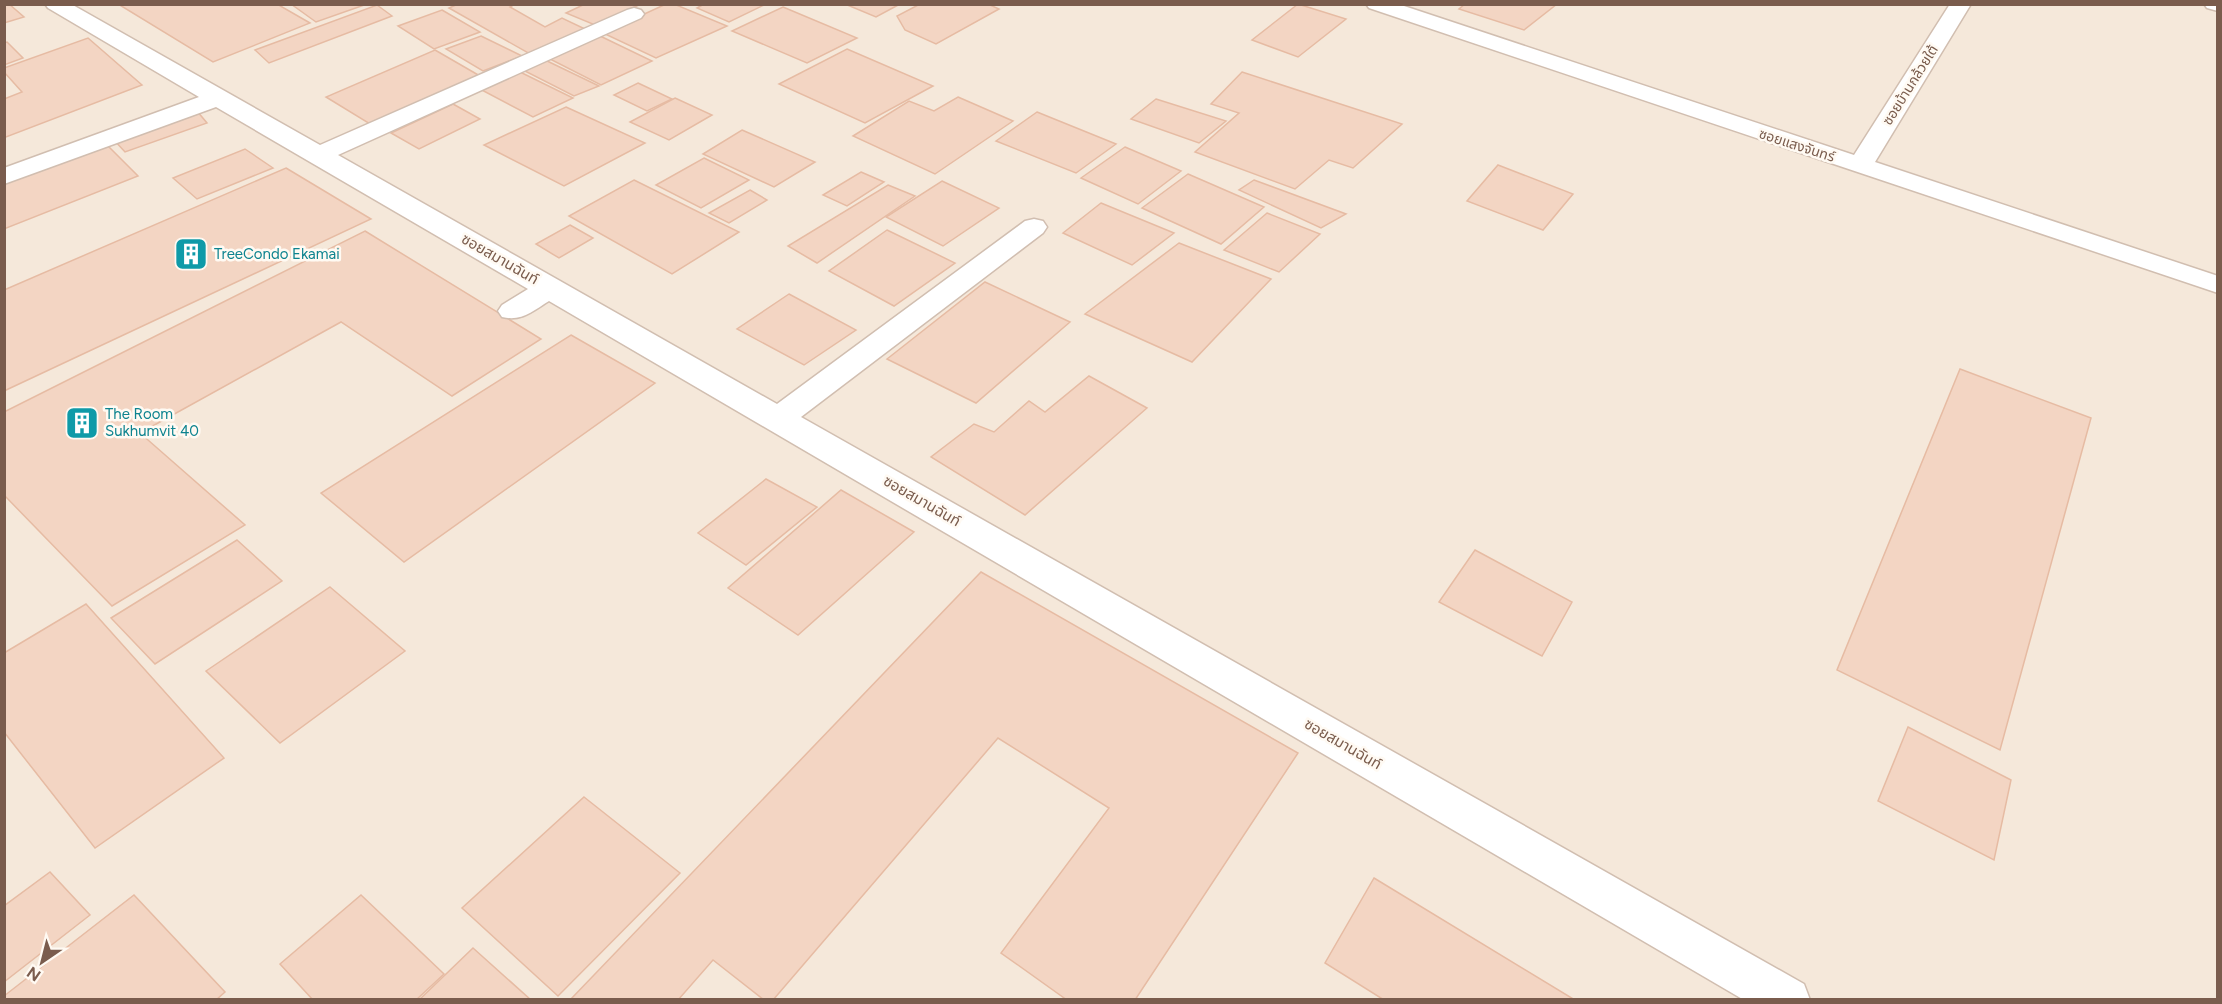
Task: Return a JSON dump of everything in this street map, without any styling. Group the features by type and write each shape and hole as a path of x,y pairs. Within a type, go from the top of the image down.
{"street":[{"name":"ซอยสมานฉันท์","path":"56,4 1788,999"},
{"name":"ซอยแสงจันทร์","path":"1376,4 2217,285"},
{"name":"ซอยบ้านกล้วยใต้","path":"1860,166 1961,4"},
{"path":"319,155 634,14"},
{"path":"4,177 218,98"},
{"path":"778,419 1034,227"},
{"path":"512,311 550,288"}],"shaded area":[{"path":"5,5 2217,5 2217,999 5,999"}],"building":[{"path":"4,4 9,4 24,17 4,23"},
{"path":"118,4 277,4 310,23 213,62"},
{"path":"291,4 367,4 316,22"},
{"path":"458,4 515,4 510,7 545,27 562,18 585,29 530,54 449,8"},
{"path":"585,4 641,4 595,25 566,13"},
{"path":"666,4 674,4 727,26 656,58 603,33"},
{"path":"704,4 766,4 729,22 697,8"},
{"path":"845,4 900,4 876,17"},
{"path":"920,4 988,4 999,9 936,44 905,30 897,16"},
{"path":"1298,4 1346,19 1298,57 1252,40"},
{"path":"1465,4 1557,4 1524,30 1459,9"},
{"path":"377,5 392,16 269,63 255,50"},
{"path":"783,7 857,38 807,63 732,31"},
{"path":"442,10 480,32 434,49 398,26"},
{"path":"598,35 652,61 601,85 548,58"},
{"path":"481,36 522,56 483,71 446,49"},
{"path":"88,38 142,85 4,136 4,99 22,92 4,72 4,68"},
{"path":"7,42 23,58 4,65 4,43"},
{"path":"847,49 933,86 865,123 779,84"},
{"path":"435,50 480,76 370,124 326,97"},
{"path":"543,59 599,86 574,96 521,69"},
{"path":"516,70 573,98 533,117 478,88"},
{"path":"1242,72 1402,124 1353,168 1329,160 1295,189 1195,152 1239,113 1211,104"},
{"path":"638,83 672,99 647,111 614,95"},
{"path":"958,97 1013,121 935,174 853,136 909,101 934,111"},
{"path":"675,98 712,115 669,140 630,122"},
{"path":"1156,99 1226,121 1199,143 1131,119"},
{"path":"453,104 480,119 419,149 391,133"},
{"path":"566,107 645,143 564,186 484,145"},
{"path":"197,111 207,123 125,152 114,140"},
{"path":"1037,112 1116,144 1076,173 996,141"},
{"path":"742,130 815,162 774,187 703,154"},
{"path":"107,145 138,176 4,229 4,183"},
{"path":"1125,147 1181,171 1138,204 1081,178"},
{"path":"245,149 273,168 197,199 173,178"},
{"path":"704,158 749,180 701,208 656,185"},
{"path":"1498,165 1573,194 1543,230 1467,201"},
{"name":"TreeCondo Ekamai","path":"286,168 371,219 4,391 4,290"},
{"path":"861,172 884,182 847,206 823,195"},
{"path":"1188,174 1264,207 1221,244 1142,208"},
{"path":"634,180 739,232 672,274 569,216"},
{"path":"1254,180 1346,214 1321,228 1239,190"},
{"path":"942,181 999,208 943,246 886,217"},
{"path":"888,185 915,196 817,263 788,246"},
{"path":"750,190 767,200 729,223 709,213"},
{"path":"1101,203 1174,233 1132,265 1063,233"},
{"path":"1267,213 1320,234 1279,272 1224,250"},
{"path":"570,225 593,238 559,258 536,244"},
{"path":"887,230 955,263 894,306 829,271"},
{"name":"The Room Sukhumvit 40","path":"365,231 541,339 452,396 341,322 140,433 245,525 112,606 4,495 4,412"},
{"path":"1179,243 1271,279 1192,362 1085,314"},
{"path":"985,282 1070,322 976,403 887,359"},
{"path":"789,294 856,330 804,365 737,329"},
{"path":"571,335 655,383 404,562 321,493"},
{"path":"1960,369 2091,418 2000,750 1837,670"},
{"path":"1089,376 1147,408 1025,515 931,457 974,424 994,432 1029,401 1045,412"},
{"path":"766,479 817,507 746,565 698,533"},
{"path":"841,490 914,532 798,635 728,588"},
{"path":"237,540 282,581 155,664 111,618"},
{"path":"1475,550 1572,602 1542,656 1439,602"},
{"path":"981,572 1298,753 1135,1000 1067,1000 1001,953 1109,808 998,738 773,1000 764,1000 713,960 678,1000 570,1000"},
{"path":"330,587 405,651 280,743 206,671"},
{"path":"86,604 224,758 95,848 4,732 4,653"},
{"path":"1908,727 2011,780 1994,860 1878,801"},
{"path":"584,797 680,873 558,996 462,908"},
{"path":"50,872 90,915 4,982 4,906"},
{"path":"1374,878 1575,1000 1384,1000 1325,963"},
{"path":"134,895 225,992 216,1000 4,1000 4,996"},
{"path":"361,895 444,974 416,1000 313,1000 280,964"},
{"path":"473,948 531,1000 419,1000"}],"place":[{"name":"TreeCondo Ekamai","path":"191,254"},
{"name":"The Room Sukhumvit 40","path":"82,423"}]}
